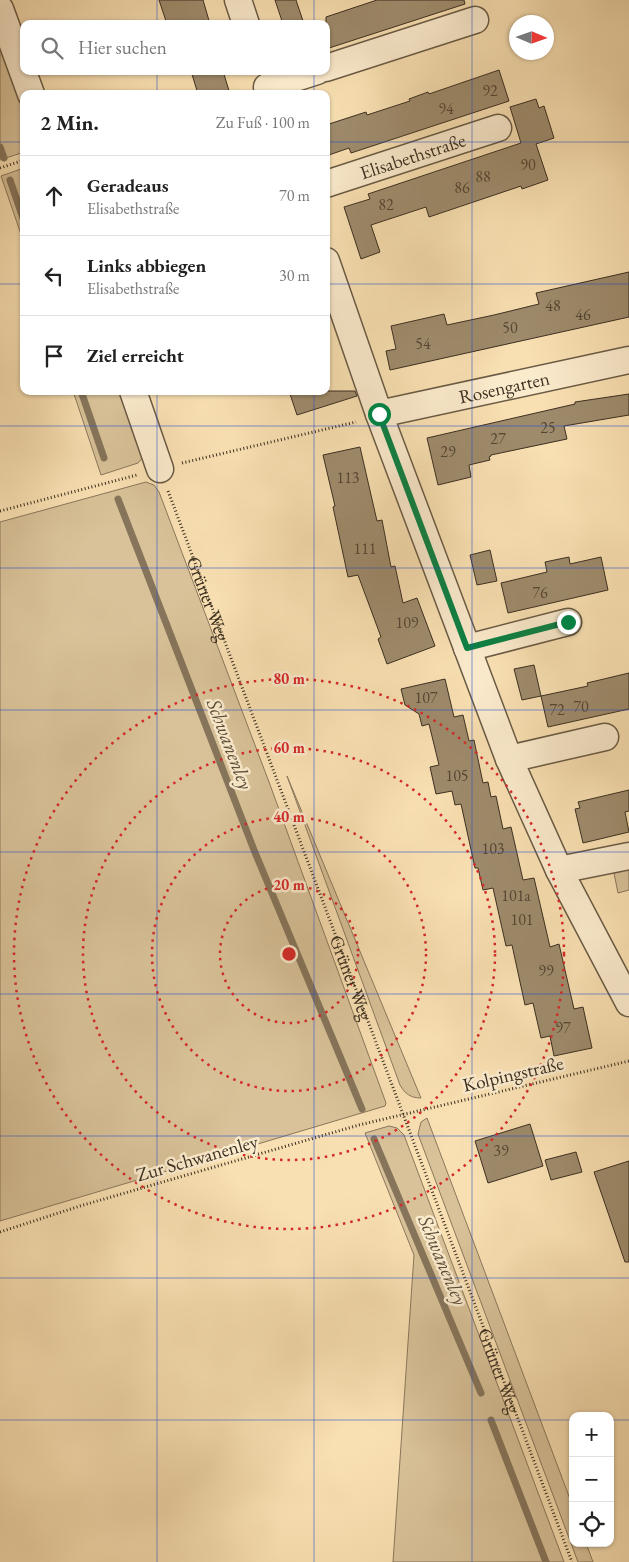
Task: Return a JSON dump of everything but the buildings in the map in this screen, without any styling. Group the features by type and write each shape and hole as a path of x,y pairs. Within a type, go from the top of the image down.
{"street":[{"path":"238,0 245,20"},
{"path":"0,9 20,64"},
{"path":"330,67 476,20"},
{"path":"24,75 30,90"},
{"path":"266,84 301,75"},
{"name":"Elisabethstraße","path":"330,183 498,128"},
{"path":"330,273 379,414 509,759 559,870 629,1003"},
{"name":"Rosengarten","path":"379,414 629,360"},
{"path":"135,395 160,468"},
{"path":"467,648 568,622"},
{"path":"509,759 605,737"},
{"path":"559,870 629,856"}],"path":[{"path":"0,168 20,161"},
{"path":"0,511 160,468 359,421 379,414"},
{"name":"Grüner Weg","path":"160,468 572,1562"},
{"name":"Kolpingstraße","path":"403,1114 629,1062"},
{"name":"Zur Schwanenley","path":"0,1232 89,1203 350,1127 403,1114"}],"shaded area":[{"path":"0,31 22,90 20,90 20,153 0,160"},
{"path":"20,169 20,231 1,176"},
{"path":"74,395 124,395 143,457 138,463 101,475"},
{"path":"146,482 154,485 159,492 269,782 386,1103 385,1106 0,1221 0,522"},
{"path":"287,776 421,1098 409,1095 400,1085"},
{"path":"629,864 629,890 618,893 613,868"},
{"path":"427,1118 569,1496 569,1538 418,1134 421,1122"},
{"path":"389,1126 397,1128 404,1135 564,1562 393,1562 414,1255 365,1133"},
{"path":"572,1547 587,1547 593,1562 578,1562"}],"waterway":[{"name":"Schwanenley","path":"0,147 4,158"},
{"name":"Schwanenley","path":"10,180 20,209"},
{"name":"Schwanenley","path":"82,395 104,458"},
{"name":"Schwanenley","path":"118,499 254,850 362,1109"},
{"name":"Schwanenley","path":"374,1139 481,1393"},
{"name":"Schwanenley","path":"491,1420 546,1562"}],"route":[{"path":"379,414 467,648 568,622"}]}
